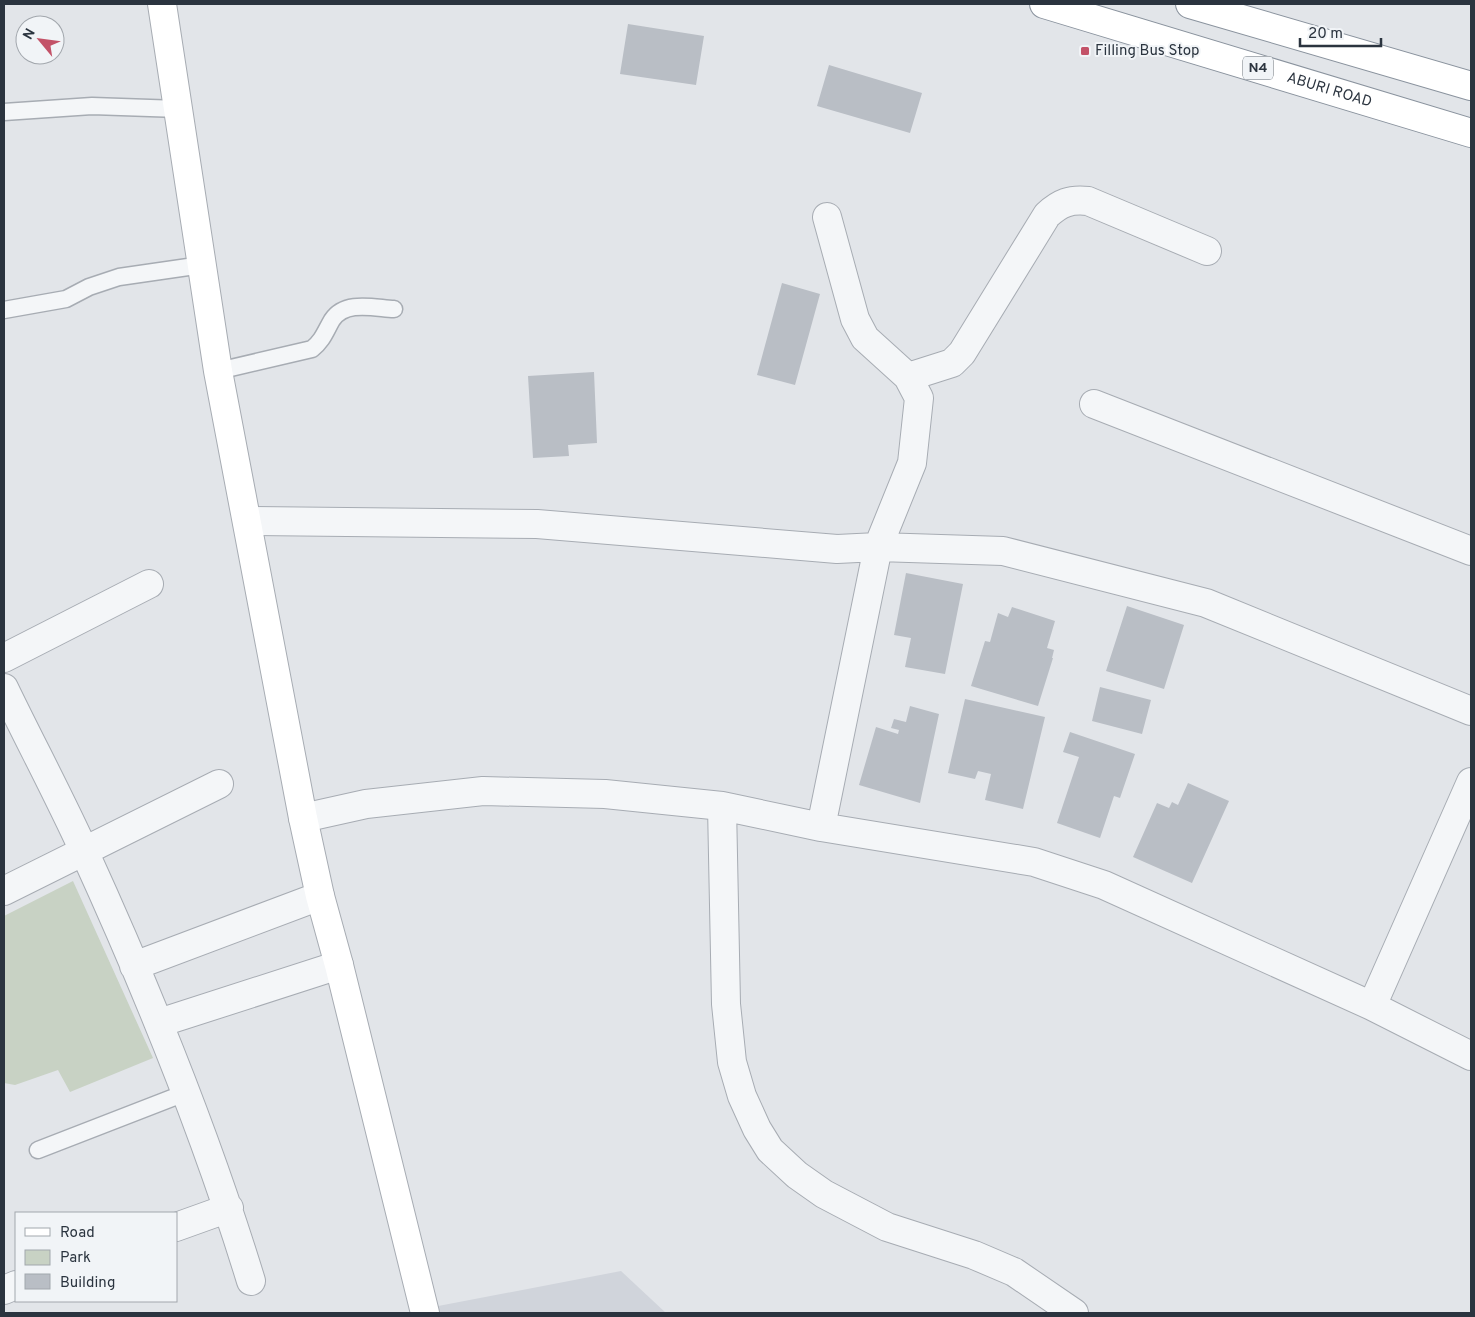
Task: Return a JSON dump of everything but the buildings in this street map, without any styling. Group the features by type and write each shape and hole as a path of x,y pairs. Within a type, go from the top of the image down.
{"main road":[{"path":"162,4 218,371 304,818 320,896 339,965 425,1313"},
{"name":"ABURI ROAD","path":"1044,4 1471,133"},
{"path":"1190,4 1471,86"}],"street":[{"path":"908,377 952,363 962,353 1047,215 1058,205 1074,199 1088,201 1207,251"},
{"path":"821,827 878,547 912,463 919,398 908,377 866,338 855,319 828,217"},
{"path":"1094,404 1471,551"},
{"path":"247,521 537,524 837,549 878,547 1003,551 1206,603 1326,654 1471,711"},
{"path":"4,658 149,584"},
{"path":"4,688 84,850 159,1023 229,1208 251,1281"},
{"path":"1372,1006 1471,782"},
{"path":"4,891 219,784"},
{"path":"304,818 366,804 483,791 605,794 722,806 821,827 1034,862 1104,885 1372,1006 1471,1056"},
{"path":"722,806 726,1004 732,1062 742,1096 757,1129 770,1150 796,1175 824,1194 886,1228 974,1255 1014,1272 1074,1313"},
{"path":"134,966 320,896"},
{"path":"159,1023 339,965"},
{"path":"178,1226 229,1208"}],"lane":[{"path":"4,112 92,106 179,110"},
{"path":"4,310 66,299 89,287 119,277 202,265"},
{"path":"218,371 312,349 322,342 332,320 341,311 354,307 394,309"},
{"path":"38,1150 185,1092"}],"shaded area":[{"path":"621,1271 666,1313 434,1313 433,1307"}],"green space":[{"path":"73,881 153,1058 70,1092 58,1070 15,1085 4,1083 4,916"}],"place":[{"name":"Filling Bus Stop","path":"1085,51"}]}
